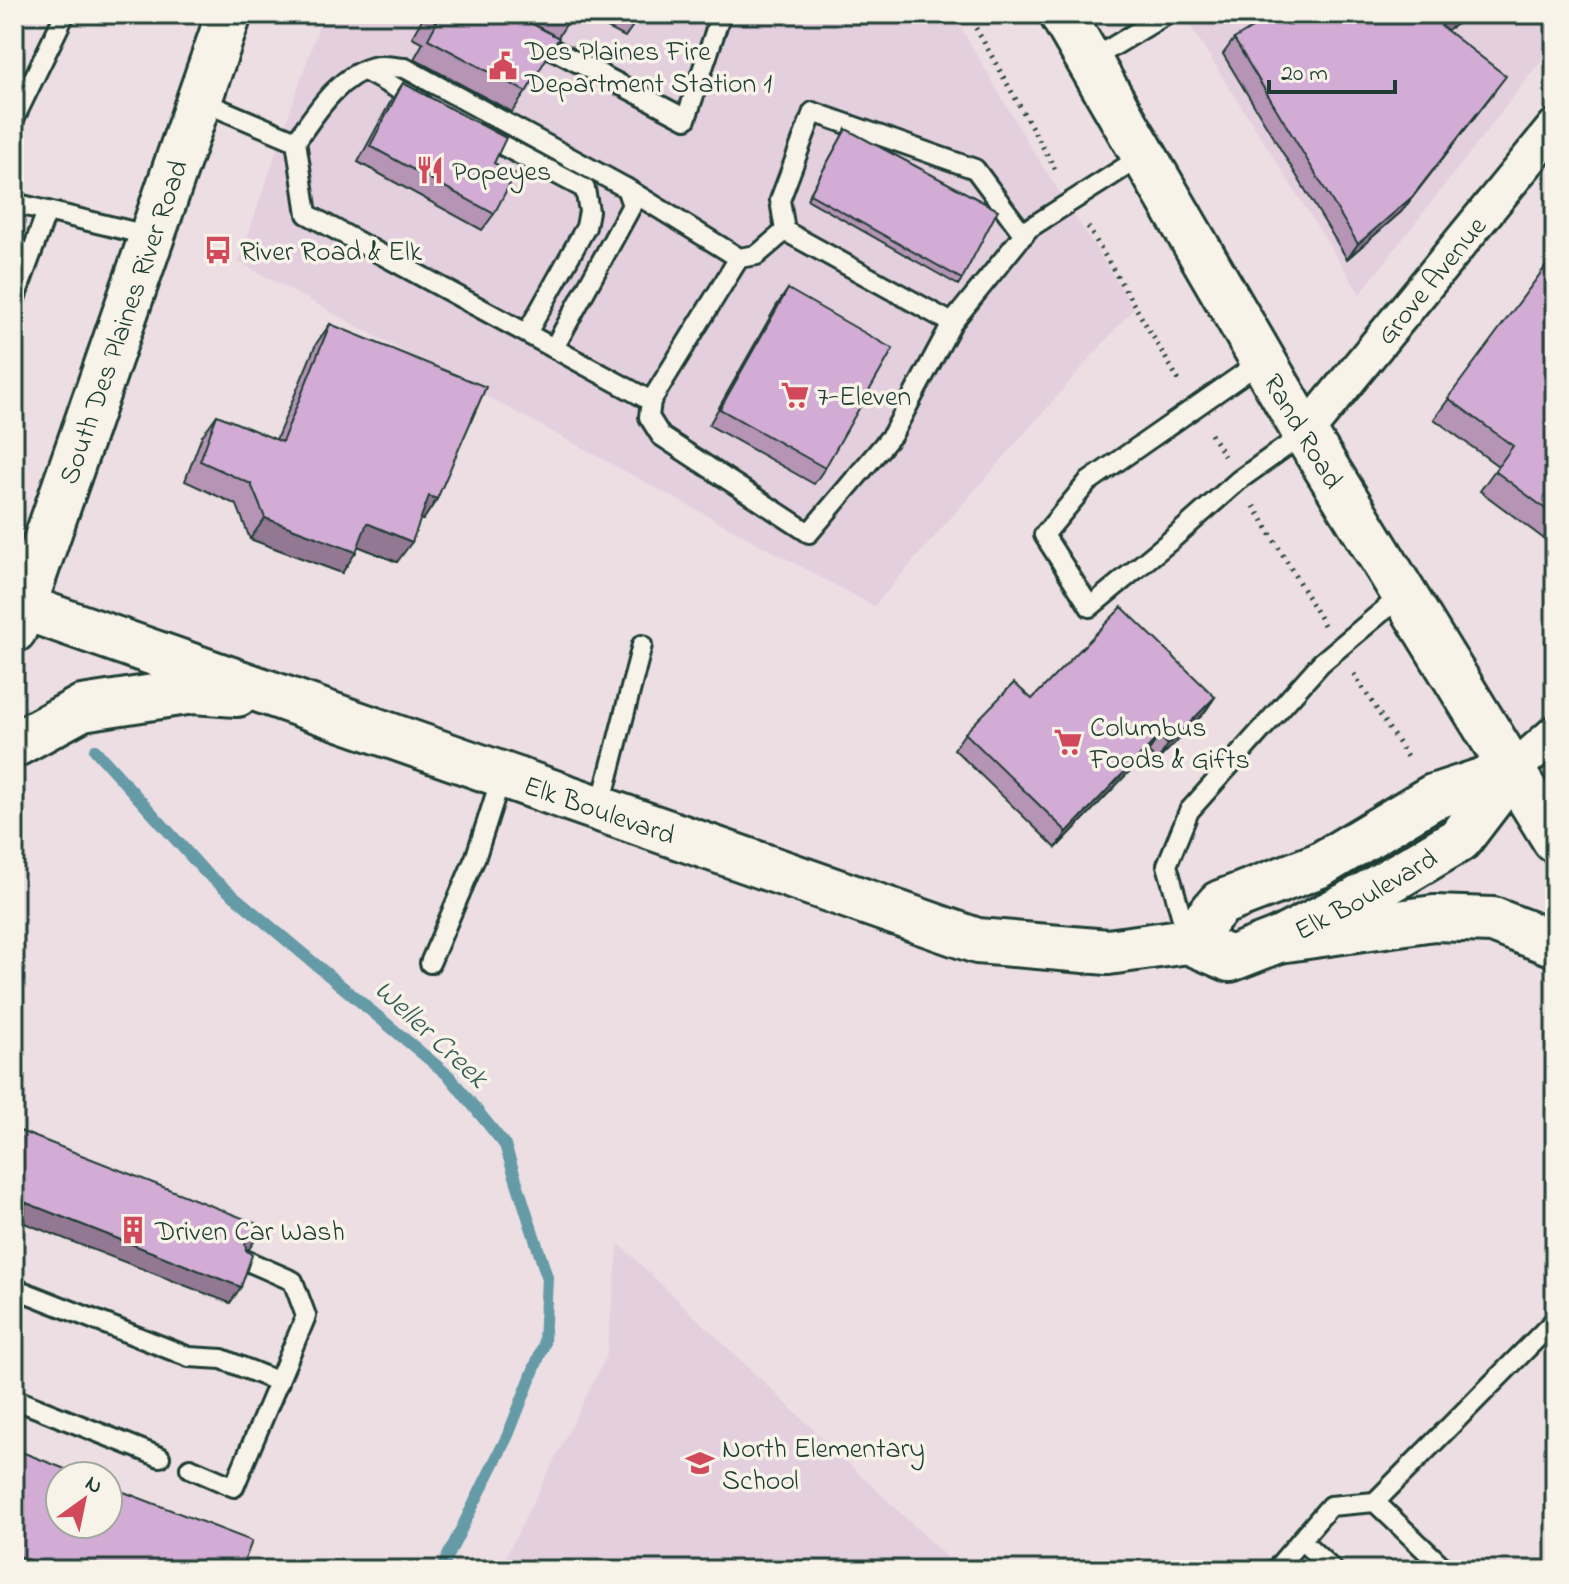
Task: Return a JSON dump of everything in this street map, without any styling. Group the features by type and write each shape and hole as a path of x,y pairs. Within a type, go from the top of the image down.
{"main road":[{"name":"South Des Plaines River Road","path":"16,611 229,14"},
{"name":"Rand Road","path":"1062,14 1305,433 1555,840"},
{"name":"Elk Boulevard","path":"16,611 278,697 977,941 1108,952 1188,941 1230,959 1279,940 1357,900 1460,839 1512,771"},
{"path":"14,745 82,708 193,691 278,697"},
{"name":"Elk Boulevard","path":"1188,941 1220,903 1320,865 1433,797 1512,771"},
{"path":"1279,940 1434,918 1493,920 1555,944"}],"street":[{"name":"Grove Avenue","path":"1305,433 1555,127"},
{"name":"Elk Boulevard","path":"1512,771 1555,733"}],"lane":[{"path":"14,119 65,14"},
{"path":"513,28 686,119 721,14"},
{"path":"1089,61 1167,14"},
{"path":"651,401 307,214 296,141 324,101 349,79 374,66 405,68 626,188 739,258 757,255 785,231"},
{"path":"365,71 434,108"},
{"path":"199,100 296,141"},
{"path":"785,231 780,200 813,112 975,169 1024,235"},
{"path":"461,123 585,189 589,211 586,227 527,333"},
{"path":"739,258 651,401 649,417 661,436 809,533 892,435 952,323 1028,229 1144,155"},
{"path":"554,348 632,205 626,188"},
{"path":"14,203 152,236"},
{"path":"14,301 47,211"},
{"path":"785,231 952,323"},
{"path":"1263,360 1088,482 1044,535 1090,607 1239,480 1305,433"},
{"path":"1188,941 1167,865 1189,811 1321,663 1403,594"},
{"path":"600,809 642,645"},
{"path":"430,963 476,856 502,775"},
{"path":"190,1468 234,1487 306,1316 293,1281 245,1260"},
{"path":"14,1288 189,1357 222,1359 279,1382"},
{"path":"1275,1570 1330,1506 1375,1502 1555,1320"},
{"path":"14,1399 160,1457"},
{"path":"1375,1502 1446,1570"},
{"path":"1301,1540 1333,1570"}],"shaded area":[{"path":"323,14 953,14 1028,143 1134,308 874,606 239,262"},
{"path":"1183,14 1555,14 1555,43 1360,294"},
{"name":"North Elementary School","path":"619,1244 960,1570 499,1570 606,1357"}],"building":[{"name":"Des Plaines Fire Department Station 1","path":"428,14 514,14 559,38 526,92 428,39 437,22 427,17"},
{"path":"1275,14 1460,14 1441,26 1506,76 1412,197 1358,244 1234,39"},
{"name":"Popeyes","path":"403,83 506,138 494,163 515,174 494,214 370,146"},
{"path":"846,129 998,210 962,279 810,194"},
{"path":"1555,254 1555,516 1495,471 1513,446 1448,398"},
{"name":"7-Eleven","path":"788,289 893,349 825,468 720,409"},
{"path":"330,324 486,387 437,499 429,496 412,542 367,523 356,552 265,518 251,484 200,461 217,415 282,442"},
{"name":"Columbus Foods & Gifts","path":"1122,607 1215,697 1168,745 1159,736 1067,832 965,733 1014,683 1032,699"},
{"name":"Driven Car Wash","path":"15,1129 263,1226 260,1233 250,1234 245,1240 246,1250 252,1255 241,1287 14,1198"},
{"path":"14,1449 44,1461 44,1540 124,1540 124,1492 252,1541 241,1570 55,1570 14,1554"}],"waterway":[{"name":"Weller Creek","path":"95,750 204,871 449,1076 505,1145 547,1277 544,1344 508,1435 441,1570"}],"place":[{"name":"Des Plaines Fire Department Station 1","path":"503,66"},
{"name":"Popeyes","path":"430,170"},
{"name":"River Road & Elk","path":"218,250"},
{"name":"7-Eleven","path":"795,395"},
{"name":"Columbus Foods & Gifts","path":"1068,742"},
{"name":"Driven Car Wash","path":"133,1230"},
{"name":"North Elementary School","path":"700,1463"}]}
